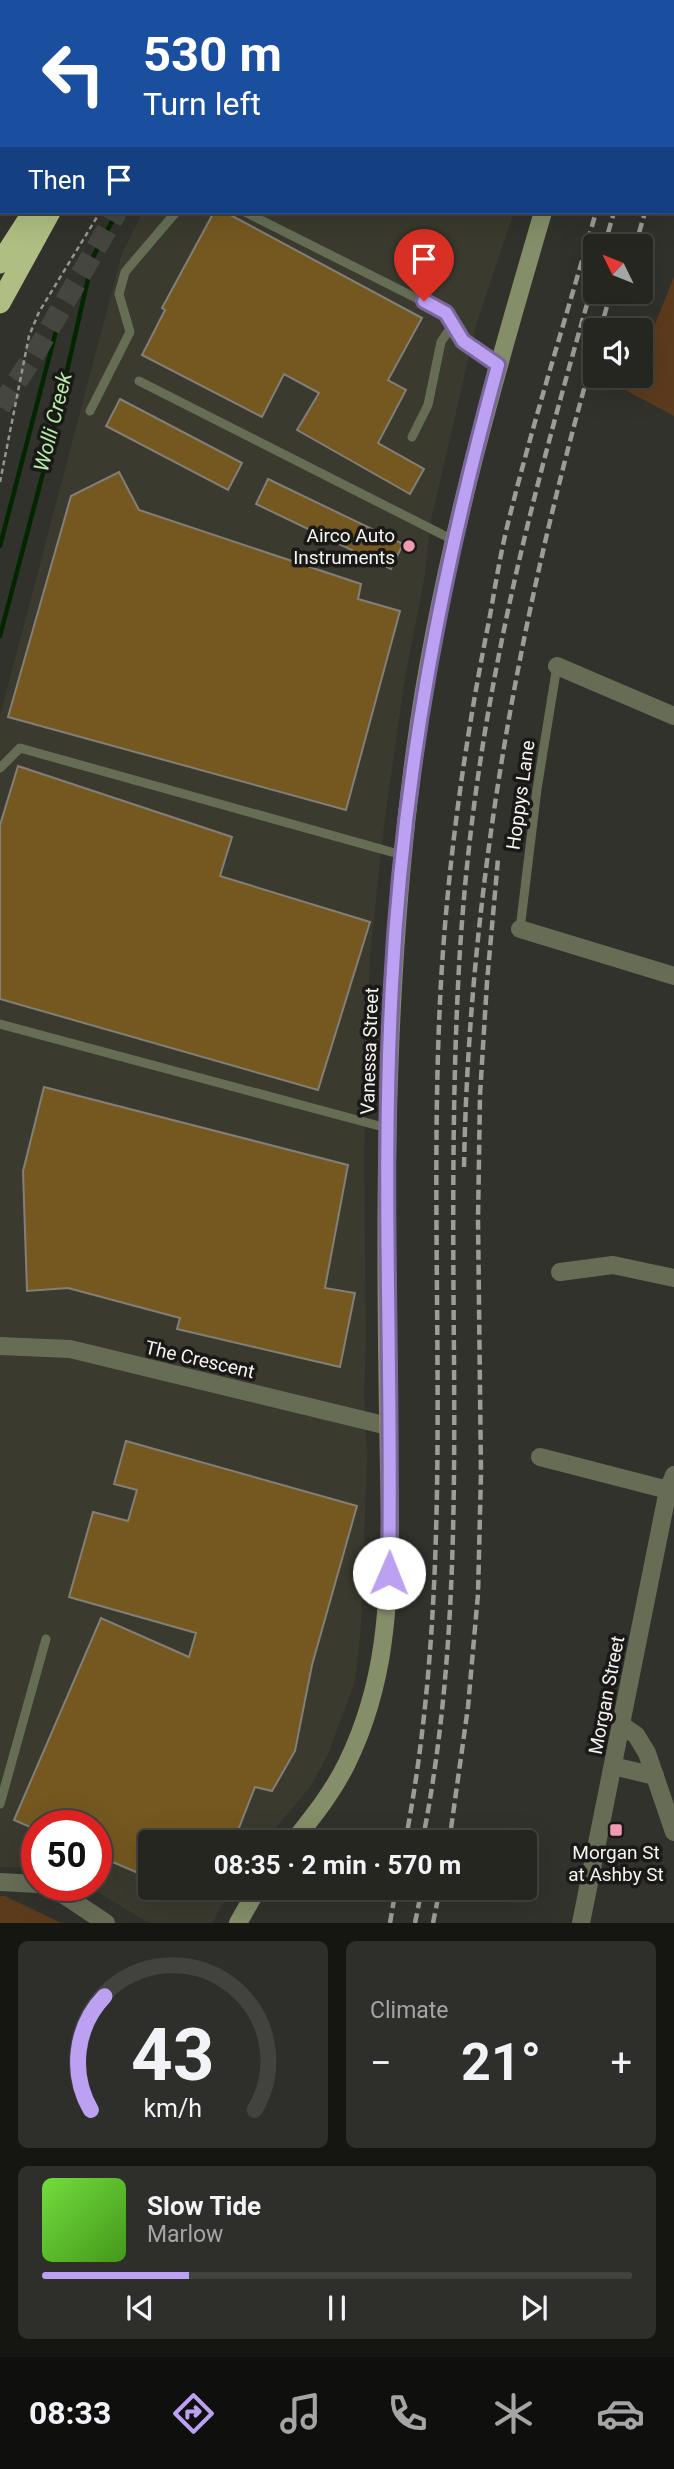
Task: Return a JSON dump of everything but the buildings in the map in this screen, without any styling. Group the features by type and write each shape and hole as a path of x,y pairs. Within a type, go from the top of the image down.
{"highway":[{"path":"0,263 32,214"},
{"path":"0,303 49,214"}],"main road":[{"name":"Vanessa Street","path":"302,1830 322,1805 346,1765 365,1721 382,1660 389,1573 387,1128 392,984 402,855 424,693 453,540 498,365 542,214"},
{"path":"238,1923 251,1900"}],"street":[{"path":"557,666 674,716"},
{"path":"520,929 674,976"},
{"path":"560,1272 613,1265 674,1278"},
{"name":"The Crescent","path":"0,1346 70,1349 388,1426"},
{"path":"540,1457 671,1483"},
{"name":"Morgan Street","path":"581,1923 671,1483"},
{"path":"621,1725 636,1735 642,1743 674,1832"},
{"path":"613,1766 655,1776"},
{"path":"0,1882 21,1883"},
{"path":"73,1901 106,1923"}],"lane":[{"path":"90,411 130,332 119,294 125,272 174,214"},
{"path":"248,214 446,313 463,341 498,365"},
{"path":"412,437 428,405 441,342 453,324"},
{"path":"139,381 453,540"},
{"name":"Hoppys Lane","path":"520,929 537,789 557,666"},
{"path":"0,768 20,748 402,855"},
{"path":"0,1024 387,1128"},
{"path":"0,1804 46,1639"}],"path":[{"path":"0,482 29,336 39,312 99,214"}],"shaded area":[{"path":"142,214 513,214 477,322 431,520 424,580 405,678 383,833 370,956 364,1154 364,1396 367,1457 361,1626 355,1681 329,1752 311,1786 274,1830 138,1830 138,1900 225,1900 212,1923 149,1923 112,1901 112,1810 21,1810 21,1867 0,1867 0,716 122,253"},
{"path":"674,277 674,416 627,391 628,388 653,388 653,329"},
{"path":"0,1896 5,1896 61,1923 0,1923"}],"waterway":[{"name":"Wolli Creek","path":"0,636 47,458 93,257 116,214"},
{"path":"0,546 56,331"}],"tunnel":[{"path":"0,407 33,357 116,214"}],"railway":[{"path":"407,1830 422,1736 432,1629 438,1413 437,1090 441,982 453,846 472,711 505,535 595,214"},
{"path":"608,234 613,214"},
{"path":"639,234 644,214"},
{"path":"424,1830 441,1723 453,1541 455,1079 460,946 471,827 482,748 506,620 541,472 587,304"},
{"path":"604,318 608,304"},
{"path":"464,1167 476,960 503,754 543,550 585,388"},
{"path":"451,1830 468,1707 478,1594 481,1473 478,1220 480,1095 498,859"},
{"path":"390,1923 394,1900"},
{"path":"415,1923 420,1900"},
{"path":"433,1923 438,1900"}],"place":[{"name":"Airco Auto Instruments","path":"409,546"},
{"name":"Morgan St at Ashby St","path":"616,1830"}],"route":[{"path":"389,1573 387,1128 392,984 399,892 415,747 443,588 467,481 498,365 463,341 446,313 424,301"}]}
